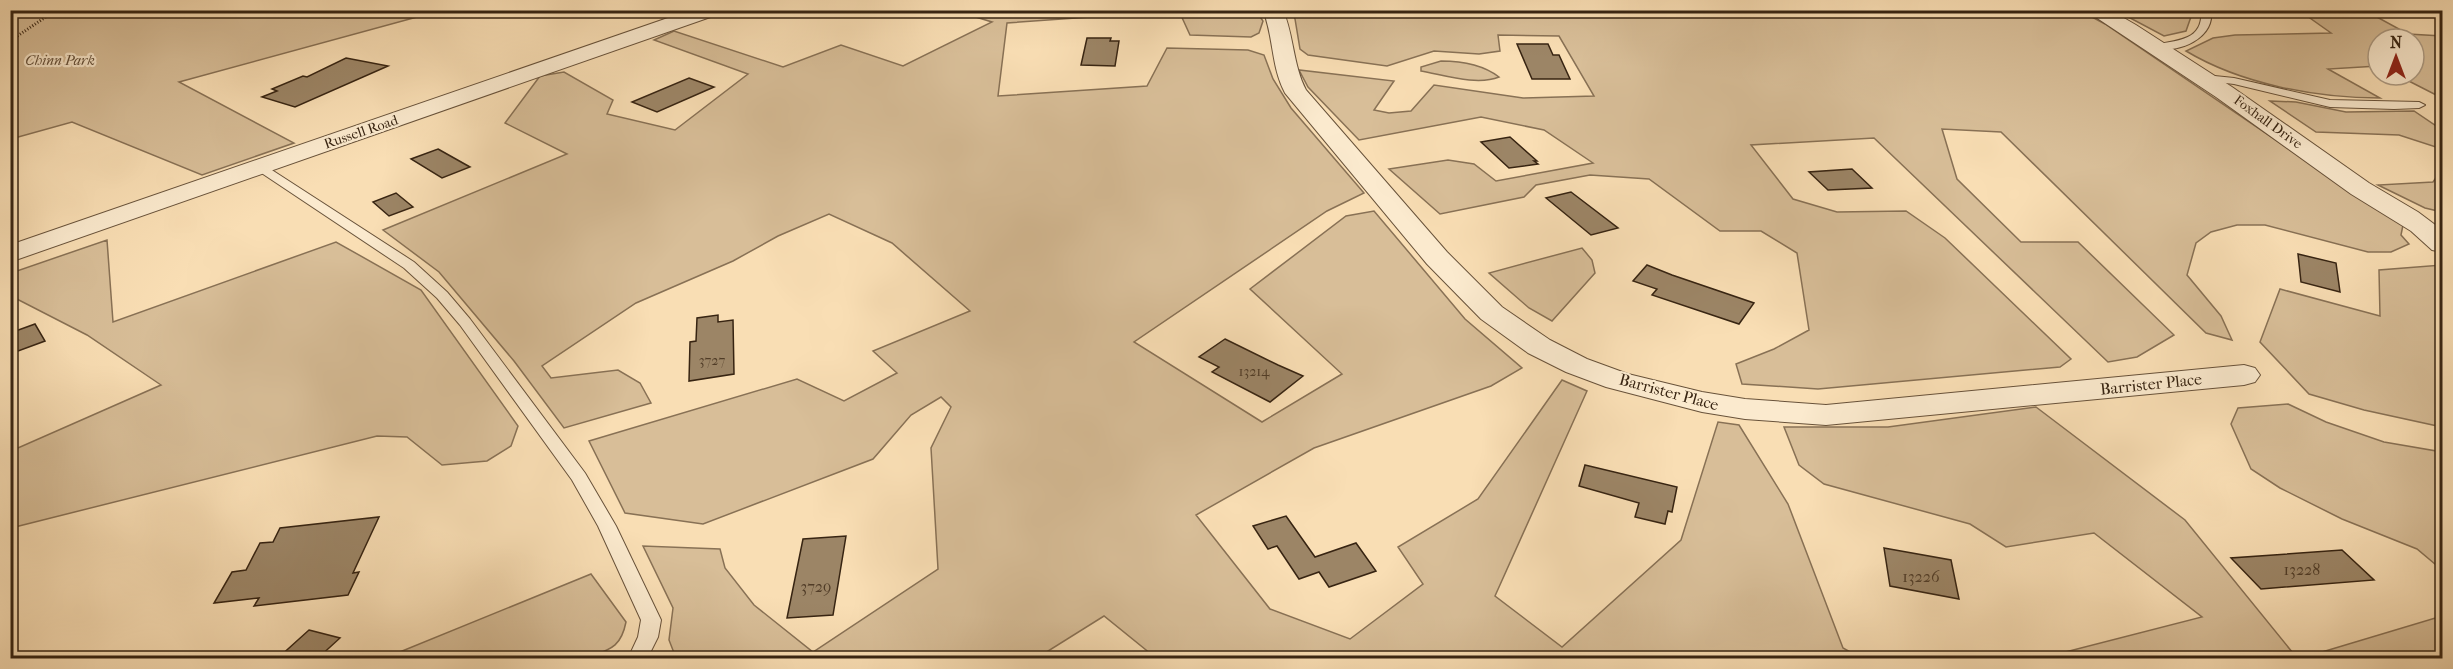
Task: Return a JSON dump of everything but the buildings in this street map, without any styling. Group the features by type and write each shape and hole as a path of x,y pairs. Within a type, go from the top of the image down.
{"street":[{"name":"Russell Road","path":"10,254 712,10"},
{"name":"Barrister Place","path":"1273,10 1281,32 1284,66 1296,93 1432,253 1508,327 1575,364 1628,383 1722,406 1776,414 1826,415 2244,375"},
{"name":"Foxhall Drive","path":"2096,10 2158,46 2350,183 2413,220 2441,240"}],"lane":[{"path":"2158,46 2190,39 2202,33 2209,21 2206,10"},
{"path":"2205,78 2232,80 2319,103 2361,106 2419,105"},
{"path":"261,167 409,265 442,295 465,322 579,477 607,526 651,620 648,638 641,652"}],"path":[{"path":"10,41 56,10"}],"green space":[{"name":"Chinn Park","path":"10,11 439,11 179,82 294,143 202,175 72,122 11,139"},
{"path":"956,11 1175,11 1007,23 998,96 1147,86 1167,48 1248,50 1264,55 1273,79 1291,108 1364,193 1327,211 1134,342 1262,422 1342,374 1250,289 1346,216 1374,211 1465,319 1522,368 1491,386 1314,448 1196,515 1270,609 1350,639 1423,584 1398,547 1478,499 1562,380 1587,391 1495,596 1562,647 1681,540 1718,422 1739,425 1788,504 1843,648 1861,658 1156,658 1104,616 1037,658 676,658 669,640 673,608 643,546 720,549 725,568 754,605 813,652 938,569 931,448 951,407 941,397 911,415 873,459 703,524 625,513 589,441 797,379 844,401 897,373 873,351 970,311 892,243 829,214 778,236 733,261 636,303 542,366 551,378 618,370 640,383 651,403 564,428 514,361 439,272 383,230 567,154 505,123 540,76 564,72 613,100 607,114 675,130 748,74 654,40 674,31 783,67 841,45 903,66 992,22"},
{"path":"1179,11 1256,11 1263,21 1259,33 1251,37 1190,35"},
{"path":"1291,11 2081,11 2105,24 2403,225 2401,235 2409,244 2391,252 2368,252 2265,225 2237,225 2211,232 2196,243 2187,275 2221,316 2232,340 2206,333 2001,132 1942,129 1957,179 2021,242 2078,242 2174,335 2137,357 2108,362 1874,138 1751,145 1793,199 1837,212 1906,211 1945,238 2071,359 2060,367 1818,389 1742,384 1736,364 1774,349 1809,330 1797,253 1761,231 1720,231 1649,179 1590,175 1536,185 1524,197 1440,214 1389,169 1448,160 1474,164 1496,181 1593,163 1544,130 1481,117 1359,140 1308,87 1299,70 1394,81 1374,110 1389,113 1411,111 1434,85 1523,98 1594,96 1559,36 1498,35 1500,51 1479,54 1434,51 1387,66 1308,55 1300,49 1295,19"},
{"path":"2117,11 2193,11 2186,31 2164,36"},
{"path":"2300,11 2366,11 2395,27 2366,27 2366,67 2328,69 2380,98 2330,95 2280,87 2231,72 2186,51 2213,38 2235,35 2331,33"},
{"path":"2426,35 2442,36 2442,98 2420,87 2426,87"},
{"path":"1441,61 1471,64 1499,77 1471,80 1421,71 1421,67"},
{"path":"2270,101 2296,102 2346,112 2414,111 2442,130 2442,149 2399,135 2316,132"},
{"path":"2442,169 2442,212 2425,208 2378,185 2433,182"},
{"path":"107,240 113,322 336,242 421,290 518,426 511,446 487,461 442,465 407,437 377,436 11,528 11,451 161,385 87,335 11,296 11,273"},
{"path":"1582,248 1592,260 1595,273 1552,321 1529,308 1489,273"},
{"path":"2442,265 2442,427 2364,410 2309,394 2260,342 2280,289 2380,316 2379,270"},
{"path":"2288,404 2326,422 2384,442 2442,452 2440,489 2442,491 2442,570 2417,549 2342,519 2280,488 2251,469 2231,424 2238,408"},
{"path":"2036,407 2185,520 2297,658 2042,658 2202,617 2094,533 2006,547 1970,524 1824,484 1799,465 1784,427 1888,427"},
{"path":"591,574 626,622 618,642 603,652 588,658 385,658"},
{"path":"2442,616 2442,658 2302,658"}]}
